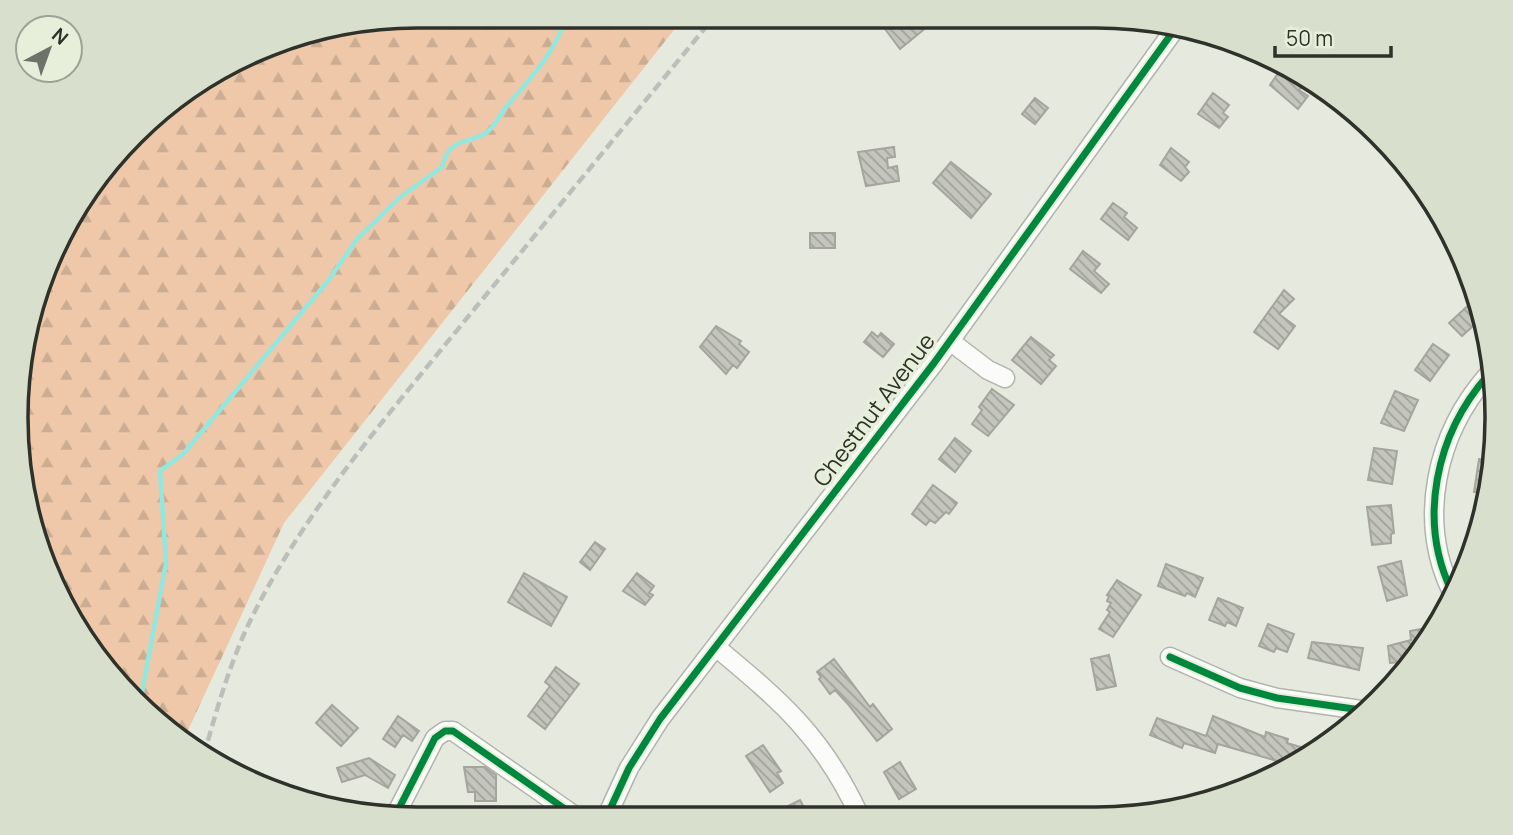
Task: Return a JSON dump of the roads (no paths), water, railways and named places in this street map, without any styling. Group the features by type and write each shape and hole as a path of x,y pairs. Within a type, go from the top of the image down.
{"street":[{"name":"Chestnut Avenue","path":"612,807 646,738 718,648 950,341 1171,35"},
{"path":"950,341 988,370 1005,378"},
{"path":"1448,582 1436,550 1435,492 1449,436 1464,406 1483,381"},
{"path":"718,648 805,726 837,771 855,807"},
{"path":"1170,657 1240,688 1277,698 1353,709"},
{"path":"400,806 435,737 445,731 453,731 562,807"}],"waterway":[{"path":"142,693 166,563 160,471 183,454 328,281 357,239 399,198 442,167 449,150 492,128 549,53 562,28"}],"railway":[{"path":"207,745 231,666 253,615 276,573 328,494 415,381 705,28"}]}
